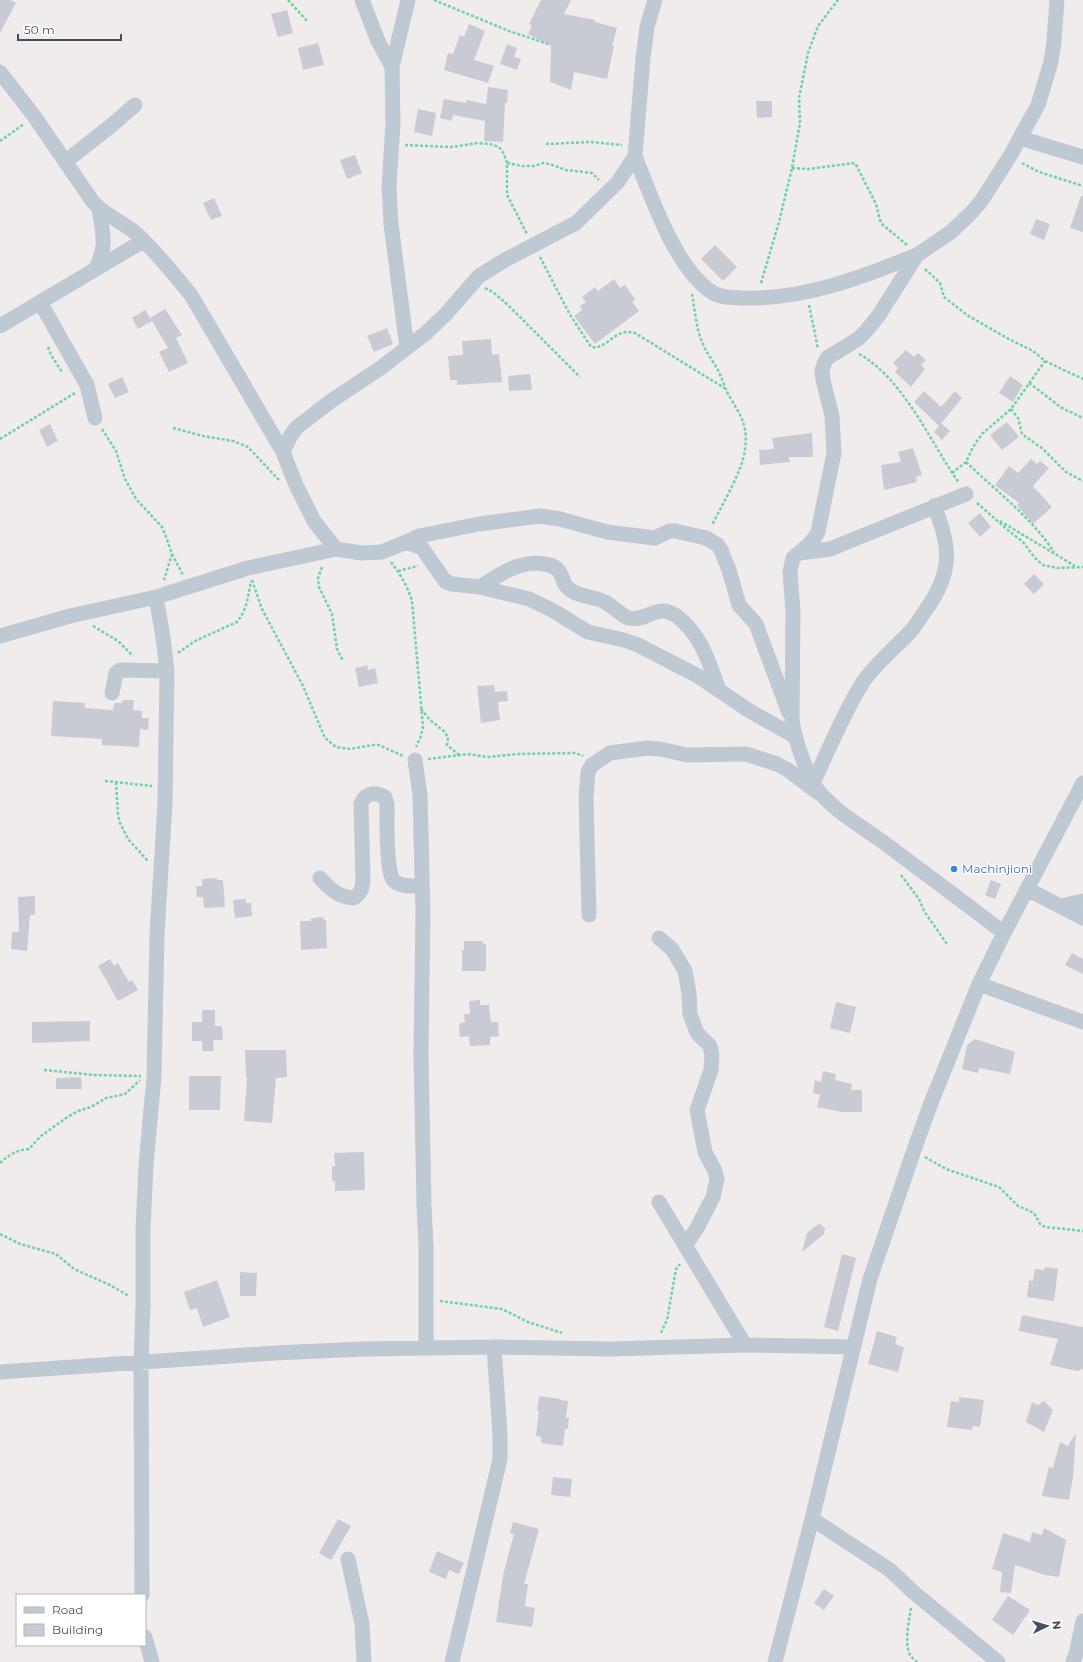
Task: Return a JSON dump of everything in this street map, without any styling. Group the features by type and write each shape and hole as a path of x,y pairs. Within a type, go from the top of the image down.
{"street":[{"path":"362,0 378,41 392,67"},
{"path":"407,348 389,187 393,123 392,67 408,0"},
{"path":"655,0 647,27 636,150 651,198 683,261 699,281 709,290 718,295 757,299 806,293 873,272 917,256 952,232 982,200 1010,156 1038,105 1046,79 1054,41 1057,0"},
{"path":"0,72 34,116 65,162 99,208 134,232 190,295 283,452 296,485 314,521 339,550"},
{"path":"65,162 135,105"},
{"path":"1020,138 1083,157"},
{"path":"283,452 296,428 407,348 446,314 472,282 489,270 576,223 618,182 636,150"},
{"path":"96,268 104,250 99,208"},
{"path":"0,326 142,241"},
{"path":"817,789 794,736 792,720 793,611 790,572 793,558 814,540 818,532 834,453 832,416 822,370 827,358 858,339 879,315 917,256"},
{"path":"40,302 86,385 95,418"},
{"path":"799,553 830,549 966,494"},
{"path":"817,789 850,705 864,681 879,662 912,630 932,601 942,581 947,560 946,544 942,526 934,506"},
{"path":"0,636 70,616 157,597 248,568 339,550 361,553 382,552 419,536 479,524 540,516 560,519 607,532 655,538 669,531 675,531 706,538 718,545 729,570 739,605 756,624 792,720"},
{"path":"406,542 422,548 445,581 452,584 480,587 529,599 552,610 568,622 588,632 631,642 698,676 748,710 794,736"},
{"path":"480,587 514,567 528,564 542,564 553,566 559,570 563,582 568,589 603,600 619,611 624,617 630,619 658,611 666,611 677,616 698,638 719,690"},
{"path":"142,1594 142,1229 154,1077 158,934 165,787 167,671 157,597"},
{"path":"112,692 116,673 120,670 167,671"},
{"path":"589,915 586,798 588,772 594,764 610,753 647,748 660,749 687,755 746,754 777,764 817,789 848,817 938,882 1004,933"},
{"path":"415,760 420,795 423,935 421,1054 427,1294 426,1348"},
{"path":"775,1662 812,1519 870,1279 914,1150 931,1103 979,984 1004,933 1083,784"},
{"path":"320,878 331,890 340,895 354,898 360,894 363,881 361,804 366,795 373,794 385,797 387,804 390,877 393,881 401,884 422,886"},
{"path":"1027,889 1083,918"},
{"path":"1061,906 1083,901"},
{"path":"659,938 672,949 685,971 689,993 690,1014 697,1033 710,1046 712,1055 711,1070 697,1110 705,1152 715,1171 716,1179 713,1197 687,1249"},
{"path":"979,984 1083,1022"},
{"path":"659,1202 745,1345"},
{"path":"0,1372 275,1353 426,1348 494,1347 611,1349 745,1345 853,1347"},
{"path":"452,1662 500,1459 500,1435 494,1347"},
{"path":"812,1519 890,1570 912,1592 998,1662"},
{"path":"348,1558 362,1624 364,1662"},
{"path":"1073,1662 1083,1621"},
{"path":"146,1641 152,1662"}],"path":[{"path":"288,0 308,22"},
{"path":"434,0 504,29 548,44"},
{"path":"757,299 779,222 792,168 800,123 799,98 808,53 818,26 838,0"},
{"path":"0,141 34,116"},
{"path":"546,144 590,142 619,145 636,150"},
{"path":"391,145 446,147 478,143 499,146 507,163 507,195 532,246 542,259 572,318 591,348 598,347 619,334 630,332 635,333 726,389"},
{"path":"1010,156 1039,172 1083,186"},
{"path":"507,163 522,166 534,166 546,163 566,170 592,173 599,180 605,182 618,182"},
{"path":"792,168 808,169 855,163 876,204 880,220 883,225 917,256 940,283 943,296 951,303 993,330 1033,351 1045,361 1083,379"},
{"path":"472,282 492,292 500,298 580,377"},
{"path":"692,292 698,331 702,343 742,418 745,433 745,449 729,494 721,506 706,538"},
{"path":"806,293 822,370"},
{"path":"47,342 51,355 64,375"},
{"path":"846,347 871,360 885,374 906,401 966,494 1009,532 1023,542 1035,558 1043,565 1057,568 1083,567"},
{"path":"952,474 966,462 973,447 982,434 1011,409 1045,361"},
{"path":"1029,383 1062,408 1083,418"},
{"path":"73,387 80,396"},
{"path":"0,439 77,392"},
{"path":"1011,409 1018,418 1022,434 1043,449 1066,472 1083,481"},
{"path":"95,418 116,451 125,479 136,498 162,527 172,554 188,587"},
{"path":"173,428 208,438 233,441 248,447 256,454 274,477 280,481 296,485"},
{"path":"966,462 1037,529 1054,552"},
{"path":"996,519 1054,552 1076,567"},
{"path":"339,550 321,568 318,578 323,595 332,614 337,649 343,661"},
{"path":"382,552 398,571 409,592 412,602 423,731 415,748 415,760"},
{"path":"157,597 172,554"},
{"path":"167,671 179,652 186,646 237,622 242,616 246,607 252,577 262,609 303,686 325,738 336,747 350,749 372,744 379,745 415,760 468,754 487,757 517,754 575,752 582,755 594,764"},
{"path":"70,616 97,628 118,641 148,670"},
{"path":"421,708 430,720 442,728 448,738 447,745 459,755"},
{"path":"105,781 165,787"},
{"path":"116,782 118,815 124,833 161,877"},
{"path":"898,870 916,895 924,911 947,944"},
{"path":"0,1163 19,1150 28,1149 41,1136 78,1111 91,1107 106,1098 125,1094 143,1076 94,1075 44,1070"},
{"path":"914,1150 933,1163 946,1169 999,1187 1018,1206 1034,1213 1040,1224 1045,1227 1083,1231"},
{"path":"0,1234 27,1246 56,1254 74,1269 110,1285 143,1305"},
{"path":"649,1348 664,1330 675,1285 676,1269 687,1249"},
{"path":"427,1294 443,1302 502,1309 528,1322 563,1334"},
{"path":"912,1592 907,1634 910,1655 917,1662"}],"building":[{"path":"0,0 10,0 16,3 0,33"},
{"path":"541,0 571,0 564,14 595,20 595,22 617,28 612,46 614,46 607,79 574,72 571,90 550,82 551,46 528,34 532,26 529,24"},
{"path":"287,10 293,33 278,37 271,14"},
{"path":"469,24 485,31 474,60 494,66 488,83 444,70 448,53 453,54 460,35 464,37"},
{"path":"318,43 324,65 303,70 298,48"},
{"path":"507,44 517,48 514,57 521,59 517,70 500,64"},
{"path":"488,87 508,90 507,103 505,103 503,142 484,141 485,121 453,115 452,121 440,118 444,99 466,103 466,100 486,104"},
{"path":"756,101 772,101 772,117 757,118"},
{"path":"418,109 436,113 432,136 414,132"},
{"path":"355,155 362,173 347,179 340,160"},
{"path":"1081,196 1083,196 1083,232 1070,228"},
{"path":"214,198 222,216 211,220 203,203"},
{"path":"1036,219 1050,224 1044,240 1030,234"},
{"path":"715,245 737,267 723,281 701,259"},
{"path":"614,279 620,288 625,285 635,299 632,302 639,311 595,344 574,316 582,310 580,306 586,302 582,297 595,287 598,291"},
{"path":"165,309 182,335 176,338 188,363 169,372 159,352 168,348 152,321 138,329 132,318 145,310 150,318"},
{"path":"387,328 393,344 374,352 367,336"},
{"path":"491,339 492,355 499,354 502,382 457,385 457,380 450,380 448,356 463,355 462,341"},
{"path":"906,350 914,357 918,353 926,360 921,365 925,369 911,387 895,372 898,368 893,363"},
{"path":"530,374 532,390 509,391 508,376"},
{"path":"1010,376 1023,385 1013,402 999,393"},
{"path":"122,377 129,392 115,398 108,384"},
{"path":"924,391 941,407 955,391 962,398 939,426 914,402"},
{"path":"1007,422 1019,437 1002,450 990,435"},
{"path":"941,423 950,431 942,440 934,432"},
{"path":"50,424 58,441 47,447 39,430"},
{"path":"812,433 813,457 789,457 790,462 760,465 759,450 774,449 772,438"},
{"path":"913,448 922,475 916,477 917,482 884,490 881,465 901,462 898,452"},
{"path":"1031,459 1037,464 1040,461 1049,468 1033,486 1052,507 1033,524 1017,505 1019,503 995,485 1009,466 1018,473"},
{"path":"980,513 991,527 980,537 968,523"},
{"path":"1034,574 1044,584 1034,594 1024,584"},
{"path":"367,665 368,670 375,668 378,683 359,687 355,668"},
{"path":"494,685 495,692 507,691 508,701 498,702 500,720 481,723 477,686"},
{"path":"123,700 134,700 133,710 142,711 142,718 149,718 148,730 140,729 139,747 102,745 102,739 51,736 53,701 85,703 85,708 113,710 114,703 122,703"},
{"path":"217,878 217,880 223,880 225,907 204,908 203,897 197,897 196,886 202,886 202,879"},
{"path":"991,880 1001,884 995,899 985,895"},
{"path":"35,896 35,915 30,915 27,951 11,949 12,932 19,932 18,897"},
{"path":"246,899 246,903 251,903 252,916 235,918 233,900"},
{"path":"323,917 324,920 326,920 327,948 301,950 300,921 311,921 311,918"},
{"path":"464,941 483,941 483,944 486,944 486,971 462,971 462,950 464,950"},
{"path":"1072,953 1083,959 1083,974 1065,965"},
{"path":"110,959 114,966 118,963 129,982 132,980 138,990 118,1001 98,966"},
{"path":"480,1000 480,1005 489,1005 491,1022 498,1022 499,1036 490,1037 490,1045 470,1046 469,1036 460,1037 459,1024 465,1022 464,1014 470,1014 469,1001"},
{"path":"836,1002 856,1007 850,1033 830,1028"},
{"path":"202,1010 215,1010 215,1026 222,1026 223,1040 213,1040 214,1051 202,1051 202,1041 192,1041 192,1022 202,1022"},
{"path":"90,1021 90,1041 32,1043 32,1022"},
{"path":"975,1039 1015,1052 1010,1074 979,1068 978,1073 962,1069 967,1045"},
{"path":"245,1050 286,1050 287,1077 276,1078 272,1123 244,1121 247,1078"},
{"path":"823,1071 836,1074 835,1080 852,1084 851,1090 862,1090 862,1112 842,1112 817,1107 820,1095 813,1093 815,1080 821,1082"},
{"path":"189,1076 221,1076 220,1110 189,1110"},
{"path":"81,1077 82,1089 56,1089 56,1078"},
{"path":"364,1152 365,1190 335,1191 335,1181 332,1181 332,1166 335,1166 334,1153"},
{"path":"820,1224 825,1228 824,1234 802,1252 807,1233"},
{"path":"842,1254 856,1258 838,1331 824,1327"},
{"path":"1045,1267 1058,1269 1054,1301 1027,1297 1029,1280 1033,1281 1035,1269 1044,1270"},
{"path":"240,1272 257,1273 256,1296 240,1296"},
{"path":"217,1280 230,1317 203,1327 197,1308 190,1310 184,1292"},
{"path":"1022,1315 1083,1327 1083,1369 1077,1371 1050,1365 1058,1339 1019,1331"},
{"path":"877,1331 897,1337 895,1344 904,1347 898,1372 868,1364"},
{"path":"539,1396 568,1401 566,1418 569,1418 568,1429 565,1429 563,1446 541,1443 541,1437 536,1436"},
{"path":"959,1397 984,1400 980,1427 973,1426 972,1430 947,1427 951,1401 959,1402"},
{"path":"1044,1401 1053,1410 1044,1432 1026,1422 1032,1402 1038,1405"},
{"path":"1076,1433 1073,1477 1069,1500 1042,1496 1049,1467 1053,1468 1060,1442 1068,1446"},
{"path":"553,1477 572,1479 570,1497 551,1495"},
{"path":"338,1519 351,1526 331,1560 319,1553"},
{"path":"513,1522 539,1529 524,1584 528,1584 525,1606 535,1608 532,1627 496,1622 503,1575 514,1534 510,1533"},
{"path":"1044,1528 1066,1540 1059,1577 1045,1575 1015,1565 1011,1593 1000,1592 1002,1572 992,1569 1003,1533 1030,1542 1032,1532 1042,1535"},
{"path":"437,1551 464,1563 459,1574 449,1570 446,1579 429,1572"},
{"path":"824,1589 834,1596 824,1610 814,1603"},
{"path":"1008,1596 1030,1610 1013,1635 992,1620"}],"place":[{"name":"Machinjioni","path":"954,869"}]}
